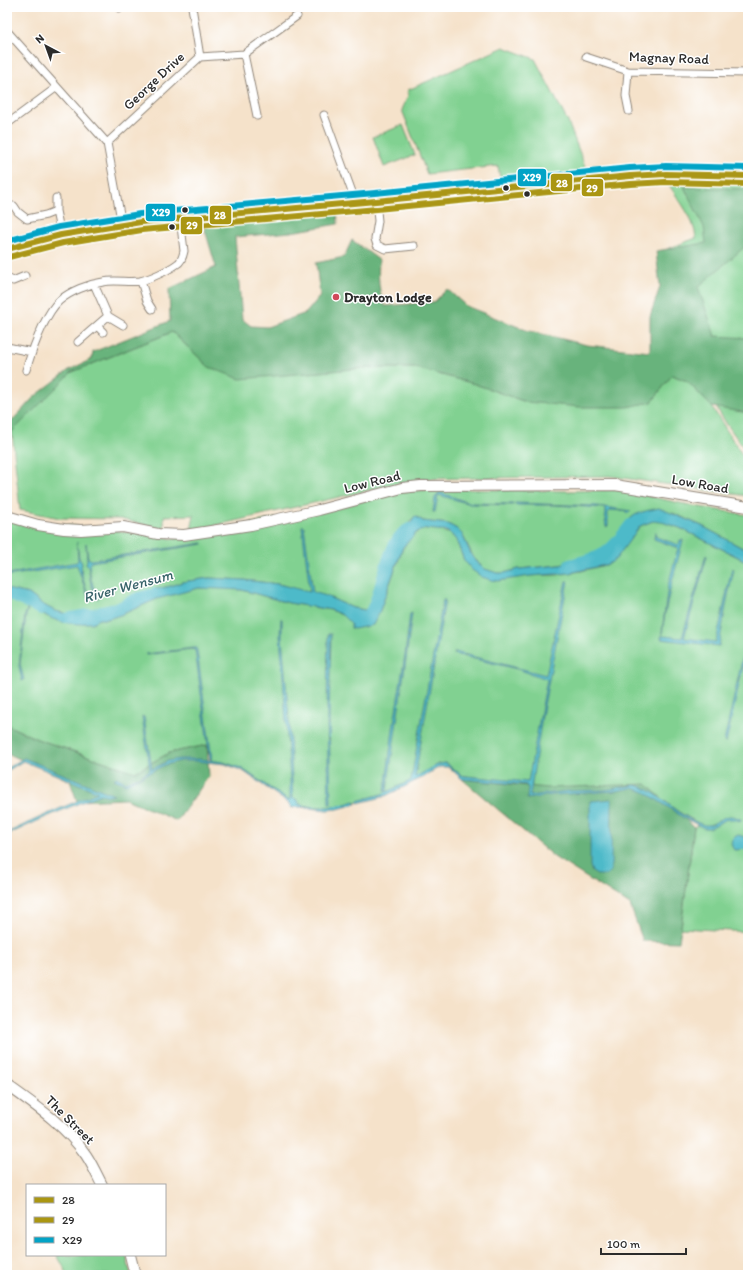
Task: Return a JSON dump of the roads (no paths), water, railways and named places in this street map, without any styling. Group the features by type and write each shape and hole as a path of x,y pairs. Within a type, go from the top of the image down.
{"main road":[{"path":"7,250 61,235 122,224 180,218 356,203 630,176 666,174 748,176"}],"street":[{"name":"George Drive","path":"107,143 200,57 192,7"},
{"path":"200,57 244,54 297,16"},
{"path":"7,31 107,143 122,224"},
{"path":"244,54 256,116"},
{"name":"Magnay Road","path":"591,56 628,71 748,73"},
{"path":"626,109 628,71"},
{"path":"7,124 57,87"},
{"path":"324,115 356,203"},
{"path":"56,198 56,211 61,235"},
{"path":"376,201 378,222 375,239 377,245 385,249 411,249"},
{"path":"14,206 18,212 27,219 56,211"},
{"path":"26,370 49,313 60,300 94,284 104,281 140,281 178,264 182,259 184,251 180,218"},
{"path":"7,278 13,282 25,276"},
{"path":"140,281 147,301 152,308"},
{"path":"94,284 108,316 123,325"},
{"path":"78,342 108,316"},
{"path":"97,326 103,332"},
{"path":"7,347 32,352"},
{"name":"Low Road","path":"7,516 38,525 64,529 81,530 123,527 158,534 184,535 251,525 320,510 402,488 421,486 615,485 748,507"},
{"name":"The Street","path":"7,1085 49,1116 68,1134 85,1154 101,1184"},
{"path":"130,1256 135,1275"}],"water":[{"path":"439,492 473,503 513,505 470,504 438,495 435,512 433,512 435,498"},
{"path":"515,503 597,506 631,511 628,513 624,511 610,510 608,513 608,526 606,527 606,511 604,508 554,505 515,505"},
{"path":"659,508 702,526 748,551 748,562 680,528 662,522 653,521 640,526 616,559 609,564 570,573 530,576 498,581 482,577 472,570 464,560 456,540 451,534 446,531 426,529 417,532 403,547 379,613 373,625 354,629 351,628 351,624 342,615 331,610 289,603 242,590 199,588 157,599 108,619 99,619 92,623 82,624 58,621 45,615 30,604 26,615 20,664 24,680 22,681 19,666 25,615 29,604 17,600 7,599 7,589 29,594 42,604 55,611 76,616 100,609 117,607 151,590 182,582 209,578 278,584 310,592 302,526 304,526 313,592 353,608 365,610 371,606 379,594 392,547 415,516 423,521 448,524 457,529 462,534 473,558 485,569 497,573 504,573 519,569 560,565 609,554 614,550 631,518 641,512"},
{"path":"655,532 656,537 679,545 680,540 683,540 668,600 662,636 682,638 706,555 707,556 684,638 716,642 732,568 734,569 719,646 661,639 668,586 678,548 654,539"},
{"path":"77,542 79,558 82,563 82,576 89,600 77,565 7,576 10,574 77,562"},
{"path":"86,543 88,558 91,560 203,544 91,562 90,576 98,599 91,585 88,565 86,564"},
{"path":"566,581 568,581 542,716 530,796 569,791 605,790 635,785 647,789 680,813 701,824 709,825 722,818 730,816 742,820 727,819 710,828 704,828 684,818 645,792 632,788 616,791 552,795 527,799 528,788 526,785 462,779 449,767 440,767 383,797 358,803 357,801 382,794 411,780 443,600 445,600 415,777 439,764 446,763 461,775 465,776 528,782 547,679 517,669 454,654 455,652 546,675"},
{"path":"412,613 387,790 385,791 410,614"},
{"path":"281,619 289,719 293,798 298,800 299,804 313,807 341,805 355,801 356,804 338,809 327,810 299,807 292,808 288,803 243,771 225,764 196,761 180,761 165,765 126,784 114,779 117,777 125,782 139,777 150,770 142,716 144,717 152,769 168,761 179,759 200,759 223,762 241,768 286,799 290,800 290,779 280,635"},
{"path":"748,633 748,644 726,743 724,742"},
{"path":"328,634 331,634 329,717 331,804 329,804 327,716"},
{"path":"196,648 212,759 210,759 195,650 191,649 146,655"},
{"path":"24,758 114,795 110,796 101,794 7,835 7,833 30,822 98,792 23,761 7,771 7,768"},
{"path":"612,799 611,871 606,875 597,875 592,872 590,866 590,801"},
{"path":"736,835 742,836 746,839 748,849 734,850 731,842"}],"waterway":[{"name":"River Wensum","path":"569,564 591,558 605,552 616,542 630,524"},
{"name":"River Wensum","path":"369,613 374,604 390,552 396,540 403,532 412,527"},
{"name":"River Wensum","path":"66,618 119,607 138,597 154,593"},
{"name":"River Wensum","path":"7,594 41,610"}],"place":[{"name":"Drayton Lodge","path":"336,297"}]}
